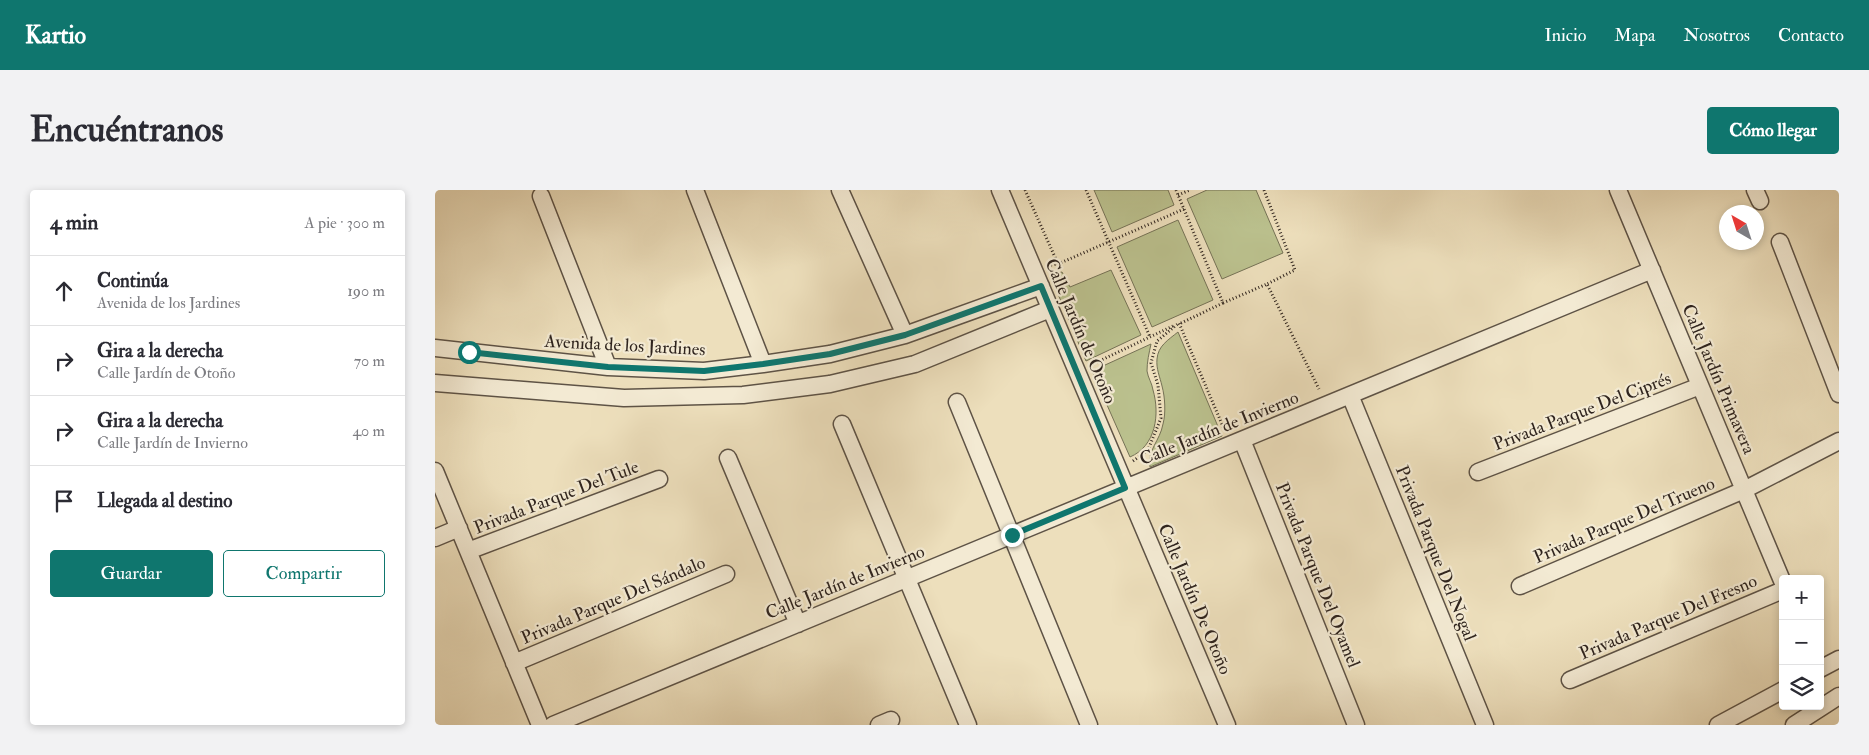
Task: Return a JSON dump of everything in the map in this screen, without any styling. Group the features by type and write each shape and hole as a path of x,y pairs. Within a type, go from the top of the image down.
{"street":[{"path":"695,190 763,364"},
{"path":"840,190 905,335"},
{"name":"Calle Jardín de Otoño","path":"1000,190 1125,488"},
{"name":"Calle Jardín Primavera","path":"1618,190 1780,575"},
{"path":"541,196 608,367"},
{"path":"1780,242 1839,394"},
{"name":"Calle Jardín de Invierno","path":"553,725 1652,270"},
{"name":"Avenida de los Jardines","path":"435,348 608,367 704,371 830,354 905,335 1041,286"},
{"path":"435,383 624,398 743,395 830,384 915,364 1050,309"},
{"name":"Privada Parque Del Ciprés","path":"1478,472 1700,386"},
{"name":"Privada Parque Del Nogal","path":"1349,395 1485,725"},
{"path":"957,402 1089,725"},
{"path":"842,424 968,725"},
{"name":"Privada Parque Del Trueno","path":"1520,586 1744,490 1839,441"},
{"name":"Privada Parque Del Oyamel","path":"1236,442 1356,725"},
{"path":"728,458 798,624"},
{"path":"435,471 540,725"},
{"name":"Privada Parque Del Tule","path":"468,551 659,479"},
{"name":"Calle Jardín De Otoño","path":"1125,488 1227,725"},
{"path":"435,538 459,528"},
{"name":"Privada Parque Del Sándalo","path":"514,663 726,574"},
{"name":"Privada Parque Del Fresno","path":"1570,680 1779,592"},
{"path":"1824,667 1839,659"},
{"path":"1718,725 1779,692"},
{"path":"1801,719 1839,696"}],"path":[{"path":"1025,190 1059,264"},
{"path":"1086,190 1150,337"},
{"path":"1176,190 1223,303"},
{"path":"1178,196 1190,190"},
{"path":"1077,371 1295,270 1264,190"},
{"path":"1033,269 1059,264 1184,209"},
{"path":"1267,284 1327,405"},
{"path":"1179,324 1236,442"},
{"path":"1119,471 1148,450 1161,418 1158,385 1151,363 1157,341 1179,324"}],"green space":[{"path":"1094,190 1168,190 1174,205 1112,232"},
{"path":"1207,190 1256,190 1283,253 1222,279 1187,199"},
{"path":"1178,220 1213,300 1152,327 1117,247"},
{"path":"1111,270 1141,335 1086,361 1050,275 1062,272 1070,287"},
{"path":"1178,332 1222,436 1150,467 1150,456 1165,415 1164,395 1157,366 1158,354 1164,344"},
{"path":"1151,344 1147,371 1155,399 1156,419 1151,437 1146,445 1130,457 1092,371"}],"route":[{"path":"469,352 608,367 704,371 830,354 905,335 1041,286 1125,488 1012,535"}]}
